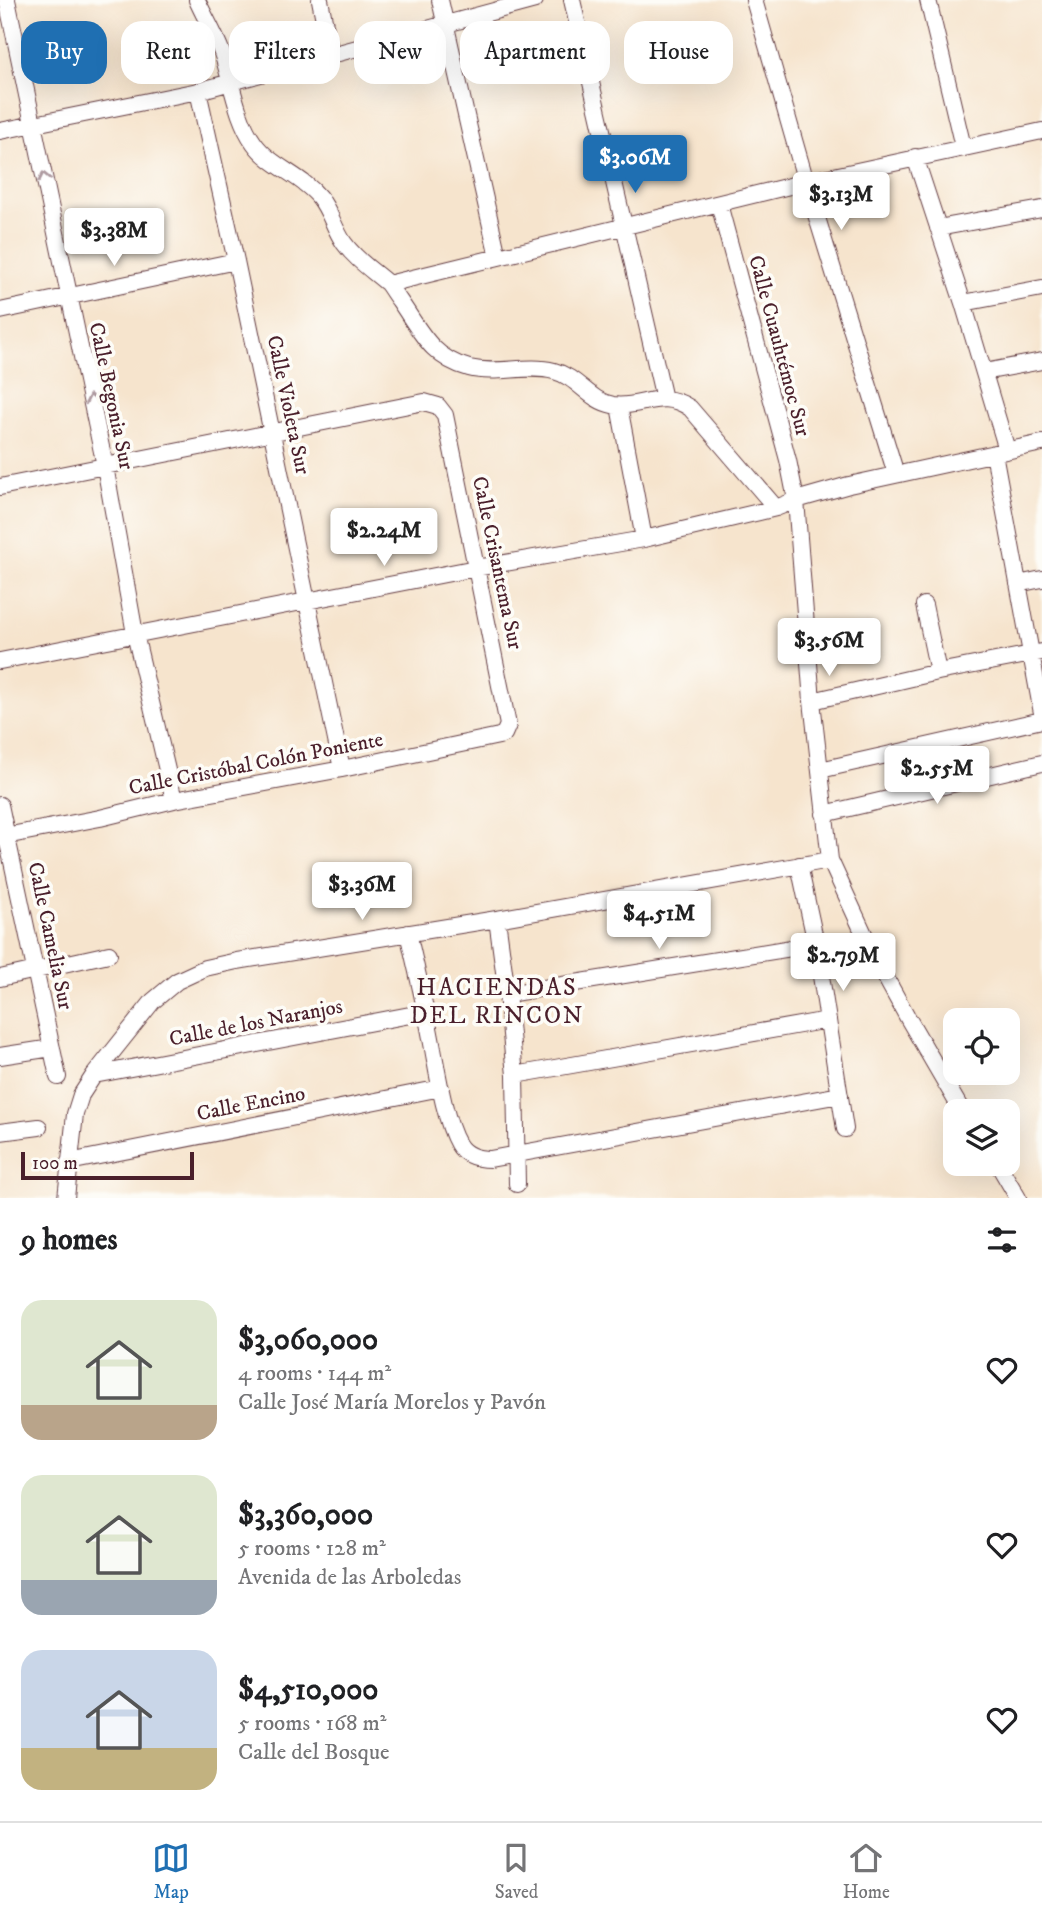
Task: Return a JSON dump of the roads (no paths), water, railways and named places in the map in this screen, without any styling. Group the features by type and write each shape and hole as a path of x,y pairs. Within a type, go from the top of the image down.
{"street":[{"name":"Calle Begonia Sur","path":"6,0 105,466 135,634 174,800"},
{"path":"197,0 221,51 229,76"},
{"path":"320,0 324,21"},
{"path":"440,0 444,21"},
{"path":"446,25 535,0"},
{"path":"572,0 664,398"},
{"path":"754,0 806,181 896,474"},
{"path":"928,0 963,147"},
{"path":"446,29 498,257"},
{"path":"0,131 229,83"},
{"path":"232,84 242,121 253,142 272,161 319,197 346,246 363,265 388,284 427,343 437,353 451,362 487,371 553,370 567,375 598,401 618,406 664,398 681,402 690,408 776,508"},
{"name":"Calle Violeta Sur","path":"198,91 342,769"},
{"path":"388,284 806,181 1042,131"},
{"path":"915,157 984,372 1000,451 1018,584 1036,653 1042,713"},
{"name":"Calle Cuauhtémoc Sur","path":"719,204 788,460 796,500 812,701 830,860 876,960 955,1099"},
{"path":"938,228 1042,209"},
{"path":"0,311 236,261"},
{"path":"963,303 1042,288"},
{"path":"984,372 1042,361"},
{"name":"Calle Crisantema Sur","path":"272,433 424,402 438,406 445,415 508,718"},
{"path":"618,406 644,539"},
{"path":"0,487 272,433"},
{"path":"0,661 476,568 644,539 776,508 796,500 896,474 1042,443"},
{"path":"1018,584 1042,579"},
{"path":"923,605 938,672"},
{"path":"812,701 1036,653"},
{"name":"Calle Cristóbal Colón Poniente","path":"3,836 499,736 507,730 508,718"},
{"path":"820,770 1042,720"},
{"path":"824,814 1042,763"},
{"name":"Calle Camelia Sur","path":"0,805 3,836 36,970 58,1077"},
{"path":"66,1198 75,1114 81,1095 94,1074 153,1001 177,981 205,968 830,860"},
{"path":"799,865 816,944 845,1129"},
{"path":"497,919 508,995 515,1075 517,1184"},
{"path":"408,933 441,1088 457,1143 469,1155 479,1159 839,1095"},
{"path":"508,995 816,944"},
{"path":"0,978 109,954"},
{"name":"Calle de los Naranjos","path":"94,1074 426,1012"},
{"path":"515,1075 828,1020"},
{"path":"0,1056 52,1048"},
{"name":"Calle Encino","path":"69,1163 441,1088"},
{"path":"0,1132 39,1127"},
{"path":"1005,1176 1018,1198"}],"district":[{"name":"HACIENDAS DEL RINCON","path":"497,1002"}]}
